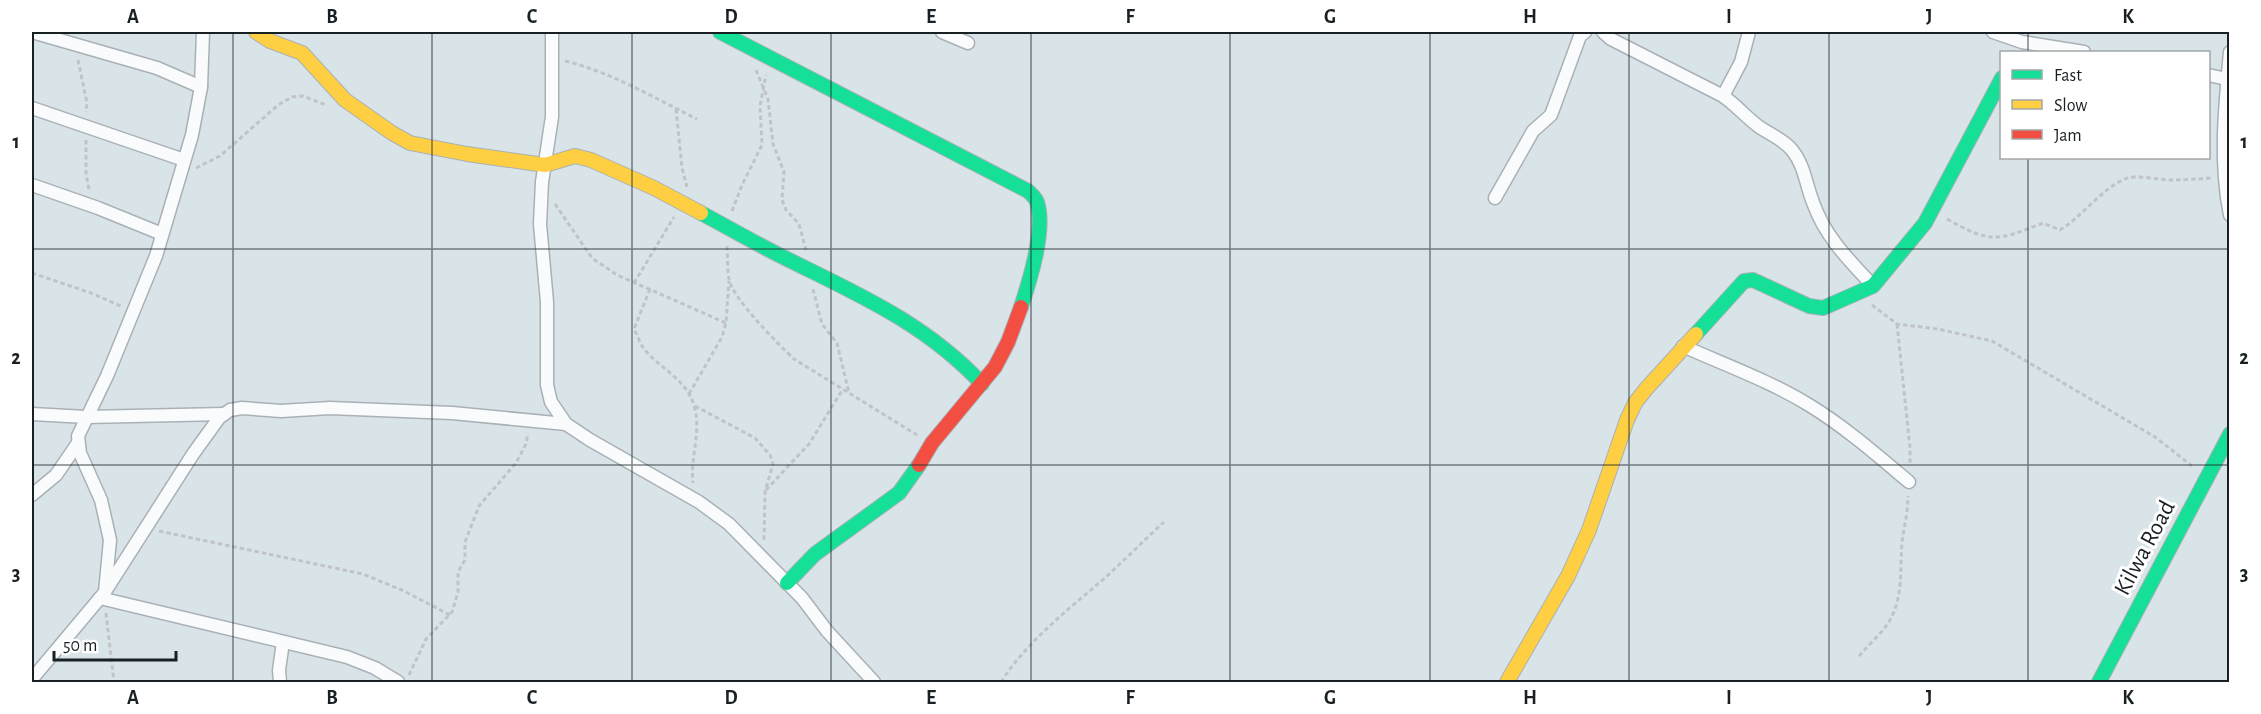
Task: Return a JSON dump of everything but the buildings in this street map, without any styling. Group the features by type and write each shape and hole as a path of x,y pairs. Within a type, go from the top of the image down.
{"main road":[{"path":"256,32 302,53 345,100 392,133 410,142 456,152 545,165 566,157 581,157 654,188 873,301 928,335 960,359 982,384"},
{"path":"720,32 1028,191 1036,199 1039,212 1038,238 1029,284 1008,342 995,368 932,443 918,468 898,493 815,554 787,583"},
{"path":"1507,682 1568,576 1589,530 1635,403 1683,346 1744,281 1752,280 1809,306 1820,308 1873,286 1913,240 1932,211 2000,80"},
{"name":"Kilwa Road","path":"2099,682 2229,434"}],"street":[{"path":"32,32 157,68 201,87"},
{"path":"103,596 110,540 101,500 80,453 78,443 80,430 106,376 156,256 192,135 201,87 203,32"},
{"path":"552,32 552,117 542,182 540,224 547,302 547,385 551,402 567,424 590,440 699,502 729,524 787,583 874,682"},
{"path":"942,32 968,43"},
{"path":"1496,198 1533,131 1551,115 1580,36 1585,32"},
{"path":"1597,32 1603,32 1611,39 1723,96 1757,126 1791,149 1804,171 1814,205 1831,239 1873,286"},
{"path":"1723,96 1740,62 1749,32"},
{"path":"1993,32 2019,47 2071,51"},
{"path":"2229,52 2223,139 2224,178 2229,215"},
{"path":"2210,75 2227,79"},
{"path":"32,108 184,160"},
{"path":"32,185 162,234"},
{"path":"1683,346 1780,389 1809,405 1865,445 1909,482"},
{"path":"32,679 103,596 193,454 219,418 236,408 281,411 330,408 453,413 567,424"},
{"path":"32,414 86,417 224,414"},
{"path":"32,495 56,475 78,443"},
{"path":"103,596 358,661 398,682"},
{"path":"280,682 279,670 283,642"}],"path":[{"path":"72,43 87,103 86,173 89,191 98,208"},
{"path":"743,44 764,85 768,99 773,144 784,172 782,200 786,210 799,224 817,310 822,324 837,342 849,393"},
{"path":"551,57 582,65 697,119"},
{"path":"689,394 717,349 726,323 729,279 726,227 742,185 762,145 760,106 764,85"},
{"path":"179,177 220,156 278,105 292,97 303,96 330,107"},
{"path":"676,109 682,168 695,210"},
{"path":"1932,211 1966,230 1999,239 2043,223 2060,230 2074,221 2112,186 2132,177 2169,180 2224,178"},
{"path":"542,182 569,227 592,258 617,275 726,323"},
{"path":"634,283 682,203"},
{"path":"32,273 91,293 133,312"},
{"path":"729,279 740,301 794,359 932,443"},
{"path":"650,289 634,329 643,347 675,377 689,394 695,406 698,424 692,473 699,502"},
{"path":"1860,293 1897,324 1938,329 1992,341 2155,437 2194,468 2204,485"},
{"path":"1859,656 1887,623 1894,610 1899,591 1910,448 1897,324"},
{"path":"765,492 809,444 843,389"},
{"path":"695,406 755,438 764,446 773,464 765,492 765,560"},
{"path":"407,682 421,647 450,615 458,592 458,572 465,562 465,542 479,506 516,463 526,444 531,421"},
{"path":"1001,682 1019,657 1051,625 1164,522"},
{"path":"146,528 363,574 404,591 450,615"},
{"path":"103,596 114,682"}],"traffic: fast":[{"path":"720,32 1028,191 1037,202 1040,226 1036,254 1021,307"},
{"path":"1696,334 1744,281 1753,280 1809,306 1823,308 1873,286 1925,223 2000,82"},
{"path":"701,213 893,314 939,345 982,384"},
{"path":"2099,682 2230,434"},
{"path":"787,583 815,554 899,493 919,465"}],"traffic: slow":[{"path":"256,32 270,41 302,53 345,100 410,143 545,165 575,156 591,160 654,188 701,213"},
{"path":"1507,682 1568,576 1589,530 1635,403 1696,334"}],"traffic: jam":[{"path":"919,465 932,443 995,367 1008,342 1021,307"}]}
